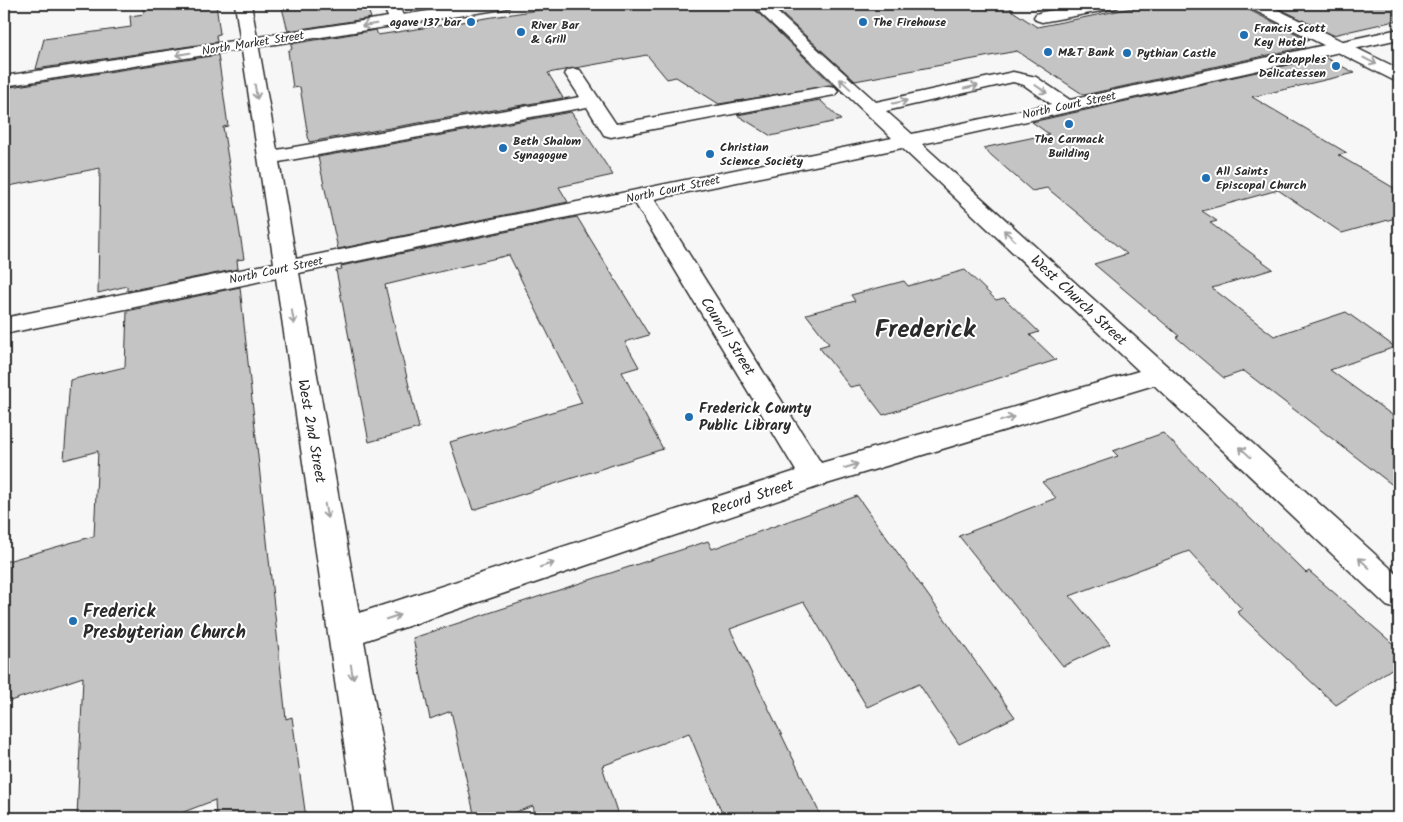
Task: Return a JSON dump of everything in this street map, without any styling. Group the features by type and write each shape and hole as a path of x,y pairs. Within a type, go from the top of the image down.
{"street":[{"name":"West 2nd Street","path":"243,4 375,818"},
{"path":"390,4 397,20"},
{"name":"North Market Street","path":"4,81 503,4"},
{"name":"West Church Street","path":"759,4 1399,596"},
{"path":"1042,17 1112,4"},
{"path":"1254,4 1399,76"},
{"name":"North Court Street","path":"4,326 907,141 1399,34"},
{"path":"574,74 611,131 829,91"},
{"path":"872,108 1013,77 1030,81 1066,106"},
{"path":"267,158 592,100"},
{"name":"Council Street","path":"641,195 814,476"},
{"name":"Record Street","path":"346,632 814,476 1161,374"}],"building":[{"path":"144,4 216,4 220,34 216,35 217,42 36,69 44,39 131,27 130,16 144,14"},
{"path":"281,4 366,4 371,18 288,31"},
{"path":"576,4 749,4 833,85 719,104 676,77 667,79 647,55 548,73 563,98 309,142 300,87 293,88 288,51 292,49 291,44 376,30 378,35"},
{"path":"771,4 1011,4 1011,10 1037,27 1152,4 1244,4 1247,9 1309,40 1296,43 1305,47 1084,95 1017,51 855,81"},
{"path":"1270,4 1399,4 1399,20 1333,35"},
{"path":"218,55 228,126 223,127 244,259 237,260 238,269 127,291 127,286 98,293 100,168 4,187 4,88"},
{"path":"1324,57 1355,73 1252,97 1347,153 1338,155 1399,191 1399,217 1342,233 1278,190 1202,211 1217,221 1210,223 1273,269 1212,288 1274,336 1346,312 1395,347 1330,370 1399,420 1399,490 1244,371 1224,378 1176,337 1179,336 1094,264 1127,254 1047,188 1032,191 983,148 1049,134 1032,122"},
{"path":"820,100 841,120 771,136 737,115"},
{"path":"571,112 613,175 559,187 568,202 338,249 318,157"},
{"path":"577,217 649,335 625,342 639,367 622,372 663,449 473,510 450,442 582,403 509,255 385,285 419,428 369,442 336,270 342,269 341,266"},
{"path":"965,270 996,300 1004,298 1039,332 1030,335 1056,360 883,415 860,385 850,387 819,347 829,344 806,314 855,301 851,295 904,281 908,286"},
{"path":"240,287 286,719 292,717 306,818 216,818 215,800 168,818 77,818 83,677 4,703 4,562 94,536 98,451 64,460 70,380 125,367 127,311"},
{"path":"1163,433 1306,573 1309,571 1399,649 1399,664 1336,705 1237,612 1242,609 1189,551 1070,596 1110,644 1063,666 959,536 1056,498 1042,482 1118,456 1113,451"},
{"path":"857,496 1015,717 959,744 919,684 867,707 804,602 730,629 822,818 724,818 689,733 602,766 619,818 536,818 533,806 500,818 475,818 451,711 430,719 413,638 708,541 712,549"}],"place":[{"name":"agave 137 bar","path":"471,22"},
{"name":"The Firehouse","path":"863,22"},
{"name":"River Bar & Grill","path":"521,32"},
{"name":"Francis Scott Key Hotel","path":"1244,35"},
{"name":"M&T Bank","path":"1048,52"},
{"name":"Pythian Castle","path":"1127,53"},
{"name":"Crabapples Delicatessen","path":"1336,66"},
{"name":"The Carmack Building","path":"1069,124"},
{"name":"Beth Shalom Synagogue","path":"503,148"},
{"name":"Christian Science Society","path":"710,154"},
{"name":"All Saints Episcopal Church","path":"1206,178"},
{"name":"Frederick County Public Library","path":"689,417"},
{"name":"Frederick Presbyterian Church","path":"73,621"}],"district":[{"name":"Frederick","path":"925,328"}]}
